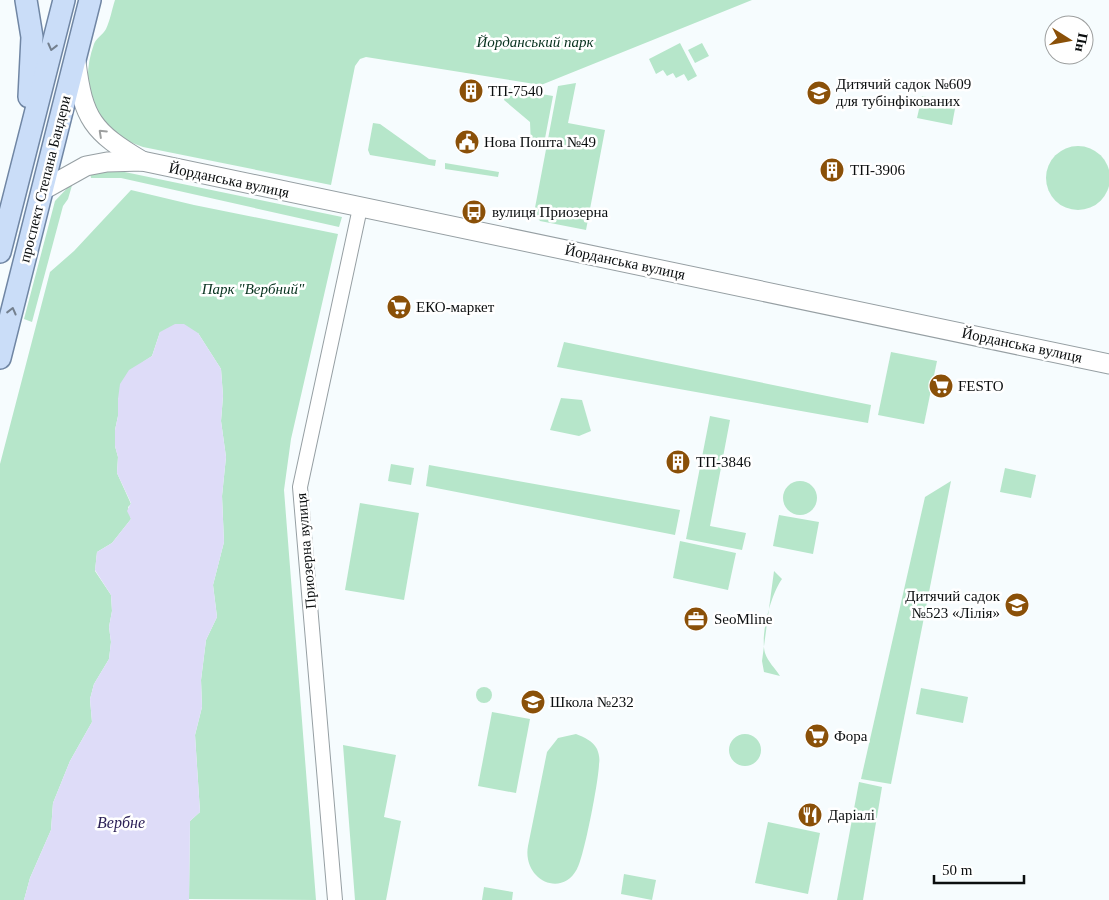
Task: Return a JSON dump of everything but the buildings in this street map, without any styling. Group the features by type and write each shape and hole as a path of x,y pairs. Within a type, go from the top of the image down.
{"main road":[{"path":"13,201 31,77 32,38 26,0"},
{"name":"проспект Степана Бандери","path":"0,252 64,0"},
{"name":"проспект Степана Бандери","path":"0,358 90,0"},
{"name":"Йорданська вулиця","path":"76,57 81,95 90,118 98,130 118,147 142,161"},
{"name":"Йорданська вулиця","path":"43,190 86,166 107,162 142,161 360,208 674,271 1109,364"}],"street":[{"name":"Приозерна вулиця","path":"335,900 300,487 360,208"}],"green space":[{"name":"Йорданський парк","path":"115,0 752,0 541,85 366,57 360,59 355,66 331,185 143,147 113,131 94,108 88,78 89,61 94,44 106,29"},
{"path":"680,43 697,76 688,81 684,74 676,78 673,73 667,76 663,70 656,74 649,59"},
{"path":"702,43 709,56 695,63 688,50"},
{"path":"576,83 568,123 605,130 586,230 540,221 534,213 558,86"},
{"path":"506,88 553,96 543,149 531,146 530,122 504,100"},
{"path":"922,96 956,103 952,125 917,118"},
{"path":"373,123 380,124 429,159 436,160 435,166 370,155 368,150"},
{"path":"1072,146 1084,146 1101,155 1108,166 1110,178 1108,190 1101,201 1084,210 1072,210 1060,205 1051,196 1046,184 1046,172 1051,160 1060,151"},
{"path":"445,163 499,172 498,177 445,169"},
{"path":"115,170 342,217 339,227 121,178 91,178 90,173"},
{"path":"73,182 68,199 63,206 32,322 24,319 55,201"},
{"name":"Парк \"Вербний\"","path":"131,190 194,205 338,234 291,439 284,490 316,900 189,899 190,821 200,812 195,735 202,707 201,680 206,640 217,617 213,585 224,542 222,496 226,457 221,421 223,396 221,369 198,333 160,332 152,356 143,362 118,399 118,416 115,430 115,446 118,457 117,473 131,504 128,507 131,519 112,543 97,552 95,571 111,595 112,611 109,627 111,642 109,659 94,684 90,699 92,722 70,761 53,803 51,830 30,878 24,900 0,900 0,464 50,272 74,251"},
{"path":"564,342 871,405 868,423 557,367"},
{"path":"891,352 937,361 924,424 878,415"},
{"path":"561,398 582,400 591,431 579,436 550,430"},
{"path":"710,416 730,420 710,526 746,533 742,550 686,539"},
{"path":"391,464 414,468 411,485 388,481"},
{"path":"429,465 680,510 675,535 426,486"},
{"path":"1005,468 1036,475 1031,498 1000,492"},
{"path":"800,481 812,486 817,498 812,510 800,515 788,510 783,498 788,486"},
{"path":"951,481 891,784 861,779 925,497"},
{"path":"360,503 419,513 404,600 345,590"},
{"path":"779,515 819,522 813,554 773,546"},
{"path":"680,541 736,553 728,590 673,578"},
{"path":"774,571 782,579 774,594 769,610"},
{"path":"769,610 764,646 765,626"},
{"path":"764,646 768,659 780,676 764,672 762,661"},
{"path":"484,687 490,689 492,695 490,701 484,703 478,701 476,695 478,689"},
{"path":"921,688 968,697 963,723 916,714"},
{"path":"492,712 530,719 516,793 478,786"},
{"path":"576,734 591,742 597,749 599,760 597,785 587,835 577,869 570,878 562,883 553,884 537,876 531,868 528,858 528,846 547,752 558,738"},
{"path":"745,734 751,735 756,739 760,744 760,756 756,761 751,765 745,766 739,765 734,761 730,756 729,750 730,744 734,739 739,735"},
{"path":"343,745 396,755 384,817 401,821 386,900 355,900"},
{"path":"859,782 882,787 863,900 837,900"},
{"path":"768,822 820,833 808,894 755,883"},
{"path":"624,874 656,880 652,900 621,894"},
{"path":"484,887 513,892 512,900 482,900"}],"water":[{"name":"Вербне","path":"175,324 184,324 198,333 221,369 223,396 221,421 226,457 222,496 224,542 213,585 217,617 206,640 201,680 202,707 195,735 200,812 190,821 189,900 24,900 30,878 51,830 53,803 70,761 92,722 90,699 94,684 109,659 111,595 95,570 97,552 112,543 131,519 127,511 131,503 117,473 118,457 115,446 115,430 120,384 129,370 152,356 160,332"}],"place":[{"name":"ТП-7540","path":"471,91"},
{"name":"Дитячий садок №609 для тубінфікованих","path":"819,93"},
{"name":"Нова Пошта №49","path":"467,142"},
{"name":"ТП-3906","path":"832,170"},
{"name":"вулиця Приозерна","path":"474,212"},
{"name":"ЕКО-маркет","path":"399,307"},
{"name":"FESTO","path":"941,386"},
{"name":"ТП-3846","path":"678,462"},
{"name":"Дитячий садок №523 «Лілія»","path":"1017,605"},
{"name":"SeoMline","path":"696,619"},
{"name":"Школа №232","path":"533,702"},
{"name":"Фора","path":"817,736"},
{"name":"Даріалі","path":"810,815"}]}
